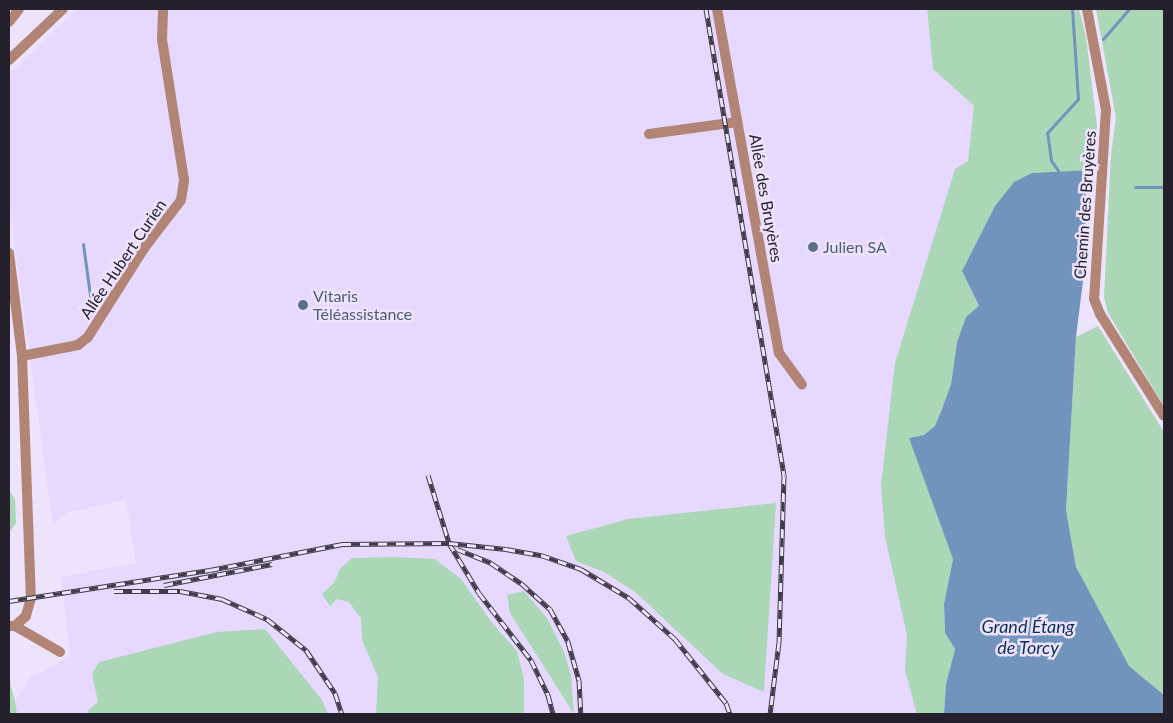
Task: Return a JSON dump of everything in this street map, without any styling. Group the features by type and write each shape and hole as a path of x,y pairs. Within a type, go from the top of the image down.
{"street":[{"path":"9,22 19,9"},
{"path":"9,60 63,9"},
{"name":"Allée Hubert Curien","path":"22,356 78,345 88,337 145,247 180,200 184,180 162,40 163,9"},
{"name":"Allée des Bruyères","path":"717,9 779,353 802,385"},
{"name":"Chemin des Bruyères","path":"1087,9 1106,110 1094,299 1100,314 1164,416"},
{"path":"649,134 737,122"},
{"path":"9,253 22,356 31,598 26,616 12,626 60,652"}],"shaded area":[{"path":"77,9 927,9 933,69 974,106 968,161 955,169 916,297 881,485 885,537 926,714 17,714 15,701 31,677 70,657 61,577 136,563 126,500 68,512 53,525 9,204 9,75"}],"green space":[{"path":"927,9 1079,9 1086,37 1097,126 1092,170 1032,173 995,206 962,271 979,307 966,317 957,342 951,384 942,409 935,426 924,435 910,438 953,559 944,605 945,633 955,649 946,684 944,714 917,714 905,671 907,635 885,537 881,485 895,363 955,169 968,161 974,106 933,69"},
{"path":"1096,9 1164,9 1164,406 1108,313 1104,297 1111,155 1116,118"},
{"path":"1098,326 1164,432 1164,695 1129,666 1102,620 1076,567 1066,510 1076,337"},
{"path":"9,490 15,499 16,523 9,533"},
{"path":"776,503 764,692 723,674 635,592 604,572 576,561 566,536 628,519"},
{"path":"394,557 435,559 461,579 493,624 517,651 524,679 524,712 521,714 376,714 378,677 362,640 361,619 349,602 337,599 330,606 322,594 334,583 340,569 352,558"},
{"path":"524,591 547,618 564,652 571,675 574,714 510,613 507,595"},
{"path":"265,629 322,700 328,714 89,714 88,710 98,702 92,674 99,662 217,632"},
{"path":"9,679 15,701 17,714 9,714"}],"water":[{"name":"Grand Étang de Torcy","path":"1092,170 1086,188 1085,265 1076,337 1066,510 1076,567 1129,666 1164,695 1164,714 944,714 946,684 955,649 945,633 944,604 953,559 909,438 924,435 935,426 942,409 951,384 957,342 966,317 979,306 962,271 995,206 1014,182 1032,173"}],"waterway":[{"path":"1061,175 1051,160 1047,133 1078,99 1072,9"},
{"path":"1103,39 1129,9"},
{"path":"1135,187 1164,187"},
{"path":"83,244 92,310"}],"railway":[{"path":"706,9 784,475 779,642 770,714"},
{"path":"428,475 449,543 479,593 531,660 548,695 553,714"},
{"path":"9,601 210,570 342,544 449,543 506,549 541,555 581,569 629,598 675,639 726,703 730,714"},
{"path":"457,549 491,563 521,583 550,609 568,642 579,680 581,714"},
{"path":"164,585 272,564"},
{"path":"114,591 180,591 222,599 267,619 306,650 335,693 342,714"}],"place":[{"name":"Julien SA","path":"813,247"},
{"name":"Vitaris Téléassistance","path":"303,305"}]}
